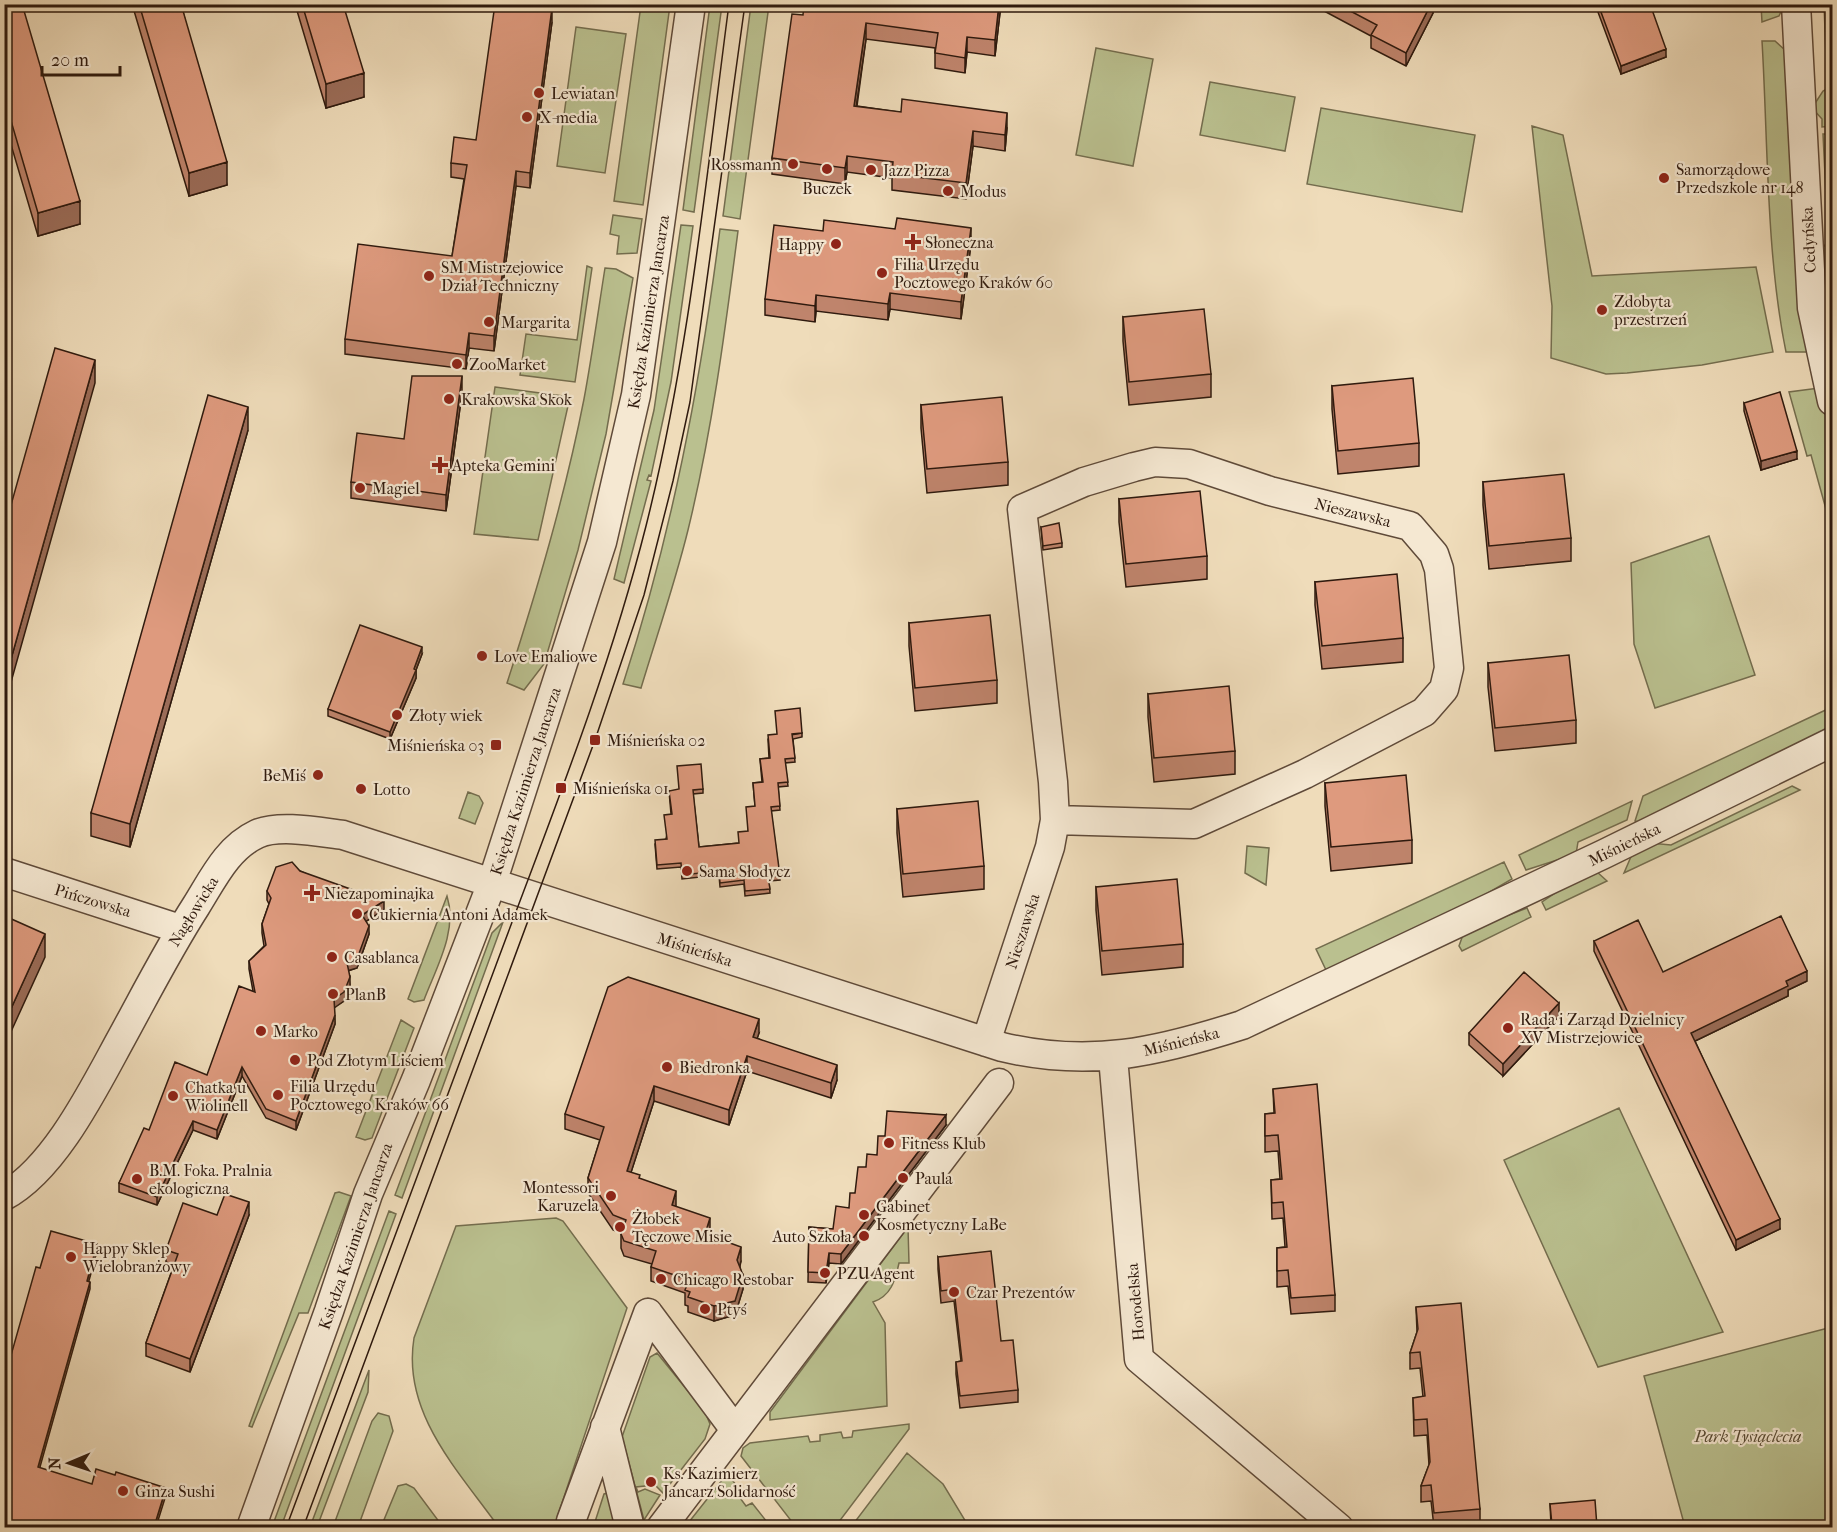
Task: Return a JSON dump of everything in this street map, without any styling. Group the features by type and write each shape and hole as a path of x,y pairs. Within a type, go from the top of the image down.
{"street":[{"name":"Księdza Kazimierza Jancarza","path":"251,1527 388,1141 416,1080 492,883 602,542 636,395 691,4"},
{"name":"Cedyńska","path":"1796,4 1812,308 1833,401"},
{"name":"Nieszawska","path":"986,1042 1050,847 1054,820 1053,782 1022,509 1084,482 1134,467 1155,462 1189,464 1270,491 1410,526 1434,554 1439,569 1449,668 1444,689 1424,712 1305,774 1194,824 1054,820"},
{"name":"Miśnieńska","path":"492,883 986,1042 1047,1055 1113,1057 1180,1045 1242,1025 1585,863 1833,742"},
{"name":"Nagłowicka","path":"4,1196 47,1160 73,1123 180,929 238,844 260,833 298,830 342,835 492,883"},
{"name":"Pińczowska","path":"4,872 180,929"},
{"name":"Horodelska","path":"1113,1057 1139,1359 1339,1527"},
{"path":"661,1527 999,1083"},
{"path":"571,1521 648,1313 735,1430"},
{"path":"605,1427 630,1527"}],"green space":[{"path":"641,5 670,5 643,205 614,201"},
{"path":"710,5 722,5 694,212 683,210"},
{"path":"751,5 769,5 740,219 723,216"},
{"path":"1761,5 1784,5 1779,16 1762,22"},
{"path":"1824,5 1830,5 1832,55 1826,55"},
{"path":"576,27 626,34 605,173 557,166"},
{"path":"1762,41 1775,41 1785,50 1809,352 1786,352 1779,315 1771,237"},
{"path":"1096,48 1153,59 1133,166 1076,155"},
{"path":"1210,82 1295,97 1285,151 1200,135"},
{"path":"1832,86 1832,126 1822,127 1822,119 1812,108 1823,91"},
{"path":"1321,108 1475,135 1462,212 1307,184"},
{"path":"1532,126 1563,135 1592,276 1756,267 1773,352 1702,365 1606,374 1551,358 1552,306"},
{"path":"1823,134 1832,134 1832,236 1828,236"},
{"path":"613,215 642,219 637,253 617,254 619,236 610,234"},
{"path":"681,225 693,226 671,382 651,476 649,475 647,480 651,481 624,583 614,579 654,410"},
{"path":"720,229 738,231 711,419 683,550 641,688 623,684 670,516 703,345"},
{"path":"1832,244 1832,350 1819,252 1825,245"},
{"path":"587,266 592,268 575,382 520,375 526,334 577,340"},
{"path":"605,268 616,269 633,278 606,434 578,550 544,664 524,690 507,683 540,578 568,471 584,399"},
{"path":"495,387 570,397 538,540 474,534"},
{"path":"1819,388 1832,438 1832,531 1811,455 1807,456 1789,392"},
{"path":"1709,536 1755,675 1655,708 1634,644 1631,563"},
{"path":"1832,707 1832,732 1642,823 1635,821 1643,796"},
{"path":"1792,786 1800,790 1624,873 1633,852 1650,843 1671,845"},
{"path":"468,792 479,796 483,803 475,824 459,818"},
{"path":"1632,801 1627,820 1578,842 1576,854 1526,870 1519,855"},
{"path":"1247,846 1269,848 1266,885 1245,873"},
{"path":"1504,862 1512,879 1469,904 1326,970 1316,949"},
{"path":"1596,871 1607,881 1546,910 1542,902 1579,877"},
{"path":"447,896 450,923 444,949 424,1000 414,1002 408,999"},
{"path":"1527,908 1531,917 1462,951 1459,946 1464,932"},
{"path":"503,922 402,1198 395,1195 492,933"},
{"path":"401,1020 414,1028 372,1138 365,1140 356,1137"},
{"path":"1619,1108 1723,1332 1598,1367 1504,1160"},
{"path":"335,1193 351,1196 308,1313 299,1313 252,1427 249,1426"},
{"path":"389,1211 396,1214 281,1527 272,1527"},
{"path":"556,1218 563,1221 627,1308 554,1527 502,1527 495,1522 449,1459 424,1414 416,1390 412,1365 414,1338 456,1226"},
{"path":"908,1227 909,1263 899,1263 894,1282 888,1292 873,1302 885,1323 887,1406 770,1420 770,1412"},
{"name":"Park Tysiąclecia","path":"1832,1327 1832,1527 1685,1527 1644,1376"},
{"path":"657,1353 705,1412 710,1424 705,1439 663,1493 655,1485 636,1487 638,1492 645,1489 660,1495 644,1520 622,1437 650,1357"},
{"path":"369,1370 368,1392 317,1527 310,1527"},
{"path":"378,1413 389,1416 393,1431 358,1527 333,1527 372,1421"},
{"path":"909,1424 909,1429 835,1527 796,1527 741,1456 743,1448 750,1443 808,1436 810,1442 820,1441 820,1435 841,1432 843,1438 852,1437 853,1431"},
{"path":"907,1453 943,1484 969,1527 851,1527"},
{"path":"727,1474 743,1493 740,1498 746,1506 752,1503 771,1527 685,1527"},
{"path":"406,1484 414,1488 443,1527 381,1527 398,1486"},
{"path":"608,1493 617,1527 593,1528 604,1494"}],"building":[{"path":"4,4 22,4 80,201 38,213 4,97"},
{"path":"139,4 181,4 227,162 189,173"},
{"path":"302,4 343,4 364,73 326,84"},
{"path":"495,4 528,4 552,8 530,173 516,171 494,336 469,333 466,355 345,339 358,244 452,256 467,165 451,163 454,137 476,140"},
{"path":"804,4 999,4 995,40 967,37 965,58 935,53 938,33 866,23 854,106 901,112 902,99 1007,113 1005,135 973,131 966,183 892,174 893,162 847,156 845,168 772,158 792,14 803,15"},
{"path":"1337,4 1431,4 1406,53 1371,35 1377,25"},
{"path":"1598,4 1650,4 1666,49 1621,66"},
{"path":"897,218 971,228 961,302 890,293 888,304 816,295 815,306 765,299 774,225 823,231 824,220 895,229"},
{"path":"1204,309 1211,374 1129,382 1123,317"},
{"path":"55,348 95,360 4,684 4,530"},
{"path":"412,376 462,376 446,495 351,482 357,433 404,439"},
{"path":"1413,378 1419,443 1338,451 1332,386"},
{"path":"1780,392 1797,451 1761,461 1744,403"},
{"path":"208,395 248,407 130,824 91,813"},
{"path":"1002,397 1008,462 927,469 921,405"},
{"path":"1564,474 1571,538 1489,546 1483,482"},
{"path":"1200,491 1207,556 1126,564 1119,499"},
{"path":"1059,523 1062,543 1043,546 1041,527"},
{"path":"1397,574 1403,638 1322,646 1315,582"},
{"path":"990,615 997,680 915,688 909,623"},
{"path":"360,625 422,647 414,669 416,670 390,732 328,709"},
{"path":"1569,655 1576,720 1495,728 1488,663"},
{"path":"1229,686 1235,751 1154,758 1148,694"},
{"path":"800,708 802,733 792,734 795,758 785,759 788,782 778,783 780,806 771,807 780,876 768,877 770,889 745,891 744,880 720,883 719,871 682,875 681,863 657,865 655,840 667,839 664,815 672,814 669,791 679,789 677,766 701,764 703,789 693,790 699,847 739,843 738,832 748,831 746,807 755,806 753,783 763,782 760,759 770,758 768,735 777,734 775,711"},
{"path":"1406,775 1412,840 1331,847 1325,783"},
{"path":"978,801 984,866 903,874 897,809"},
{"path":"292,862 300,871 384,901 362,915 369,926 357,959 347,963 350,977 344,992 334,999 335,1015 296,1121 266,1109 242,1067 217,1130 193,1121 157,1197 119,1183 144,1128 149,1130 175,1062 207,1075 239,986 255,992 249,961 266,945 262,924 271,898 267,891 276,867"},
{"path":"1177,879 1183,944 1102,951 1096,887"},
{"path":"1781,916 1807,971 1786,981 1788,986 1691,1033 1780,1219 1736,1240 1594,941 1638,920 1663,972"},
{"path":"7,917 45,934 4,1024 4,923"},
{"path":"1524,972 1559,1003 1503,1064 1469,1033"},
{"path":"628,977 759,1019 753,1037 837,1065 831,1083 747,1056 729,1110 654,1086 627,1171 640,1175 639,1178 676,1191 672,1205 710,1218 705,1234 741,1247 737,1260 743,1275 735,1301 714,1306 688,1297 690,1292 685,1290 689,1280 651,1267 656,1251 624,1241 621,1234 626,1220 613,1215 588,1178 604,1127 565,1114 608,987"},
{"path":"1317,1084 1335,1295 1291,1298 1288,1270 1277,1271 1277,1248 1287,1247 1283,1202 1272,1203 1271,1180 1282,1179 1278,1135 1265,1136 1265,1114 1275,1113 1273,1089"},
{"path":"887,1111 946,1115 841,1254 829,1253 826,1273 808,1272 809,1227 833,1229 836,1206 849,1208 850,1193 855,1193 858,1167 866,1167 867,1154 877,1155 878,1136 885,1136"},
{"path":"225,1194 249,1202 190,1359 146,1343 178,1254 166,1250 183,1203 217,1215"},
{"path":"51,1231 97,1244 87,1281 90,1282 38,1467 92,1484 96,1469 115,1475 116,1472 166,1488 154,1527 4,1527 4,1380 36,1267 40,1268"},
{"path":"991,1251 1001,1341 1013,1340 1018,1390 960,1396 956,1362 962,1361 954,1289 941,1291 938,1257"},
{"path":"1461,1303 1480,1509 1434,1513 1431,1485 1421,1486 1430,1462 1427,1419 1414,1420 1413,1398 1425,1396 1420,1352 1410,1353 1418,1329 1416,1307"},
{"path":"1595,1500 1597,1527 1541,1527 1552,1525 1550,1504"},
{"path":"1086,1523 1086,1527 1032,1527"}],"tram line":[{"path":"286,1528 557,802 596,693 631,582 661,462 674,397 695,266 729,4"},
{"path":"303,1528 595,740 644,595 690,402 745,4"}],"place":[{"name":"Lewiatan","path":"539,93"},
{"name":"X-media","path":"527,117"},
{"name":"Rossmann","path":"793,164"},
{"name":"Buczek","path":"827,169"},
{"name":"Jazz Pizza","path":"871,170"},
{"name":"Samorządowe Przedszkole nr 148","path":"1664,178"},
{"name":"Modus","path":"948,191"},
{"name":"Słoneczna","path":"913,242"},
{"name":"Happy","path":"836,244"},
{"name":"Filia Urzędu Pocztowego Kraków 60","path":"882,273"},
{"name":"SM Mistrzejowice Dział Techniczny","path":"429,276"},
{"name":"Zdobyta przestrzeń","path":"1602,310"},
{"name":"Margarita","path":"489,322"},
{"name":"ZooMarket","path":"457,364"},
{"name":"Krakowska Skok","path":"449,399"},
{"name":"Apteka Gemini","path":"440,465"},
{"name":"Magiel","path":"360,488"},
{"name":"Love Emaliowe","path":"482,656"},
{"name":"Złoty wiek","path":"397,715"},
{"name":"Miśnieńska 02","path":"595,740"},
{"name":"Miśnieńska 03","path":"496,745"},
{"name":"BeMiś","path":"318,775"},
{"name":"Miśnieńska 01","path":"561,788"},
{"name":"Lotto","path":"361,789"},
{"name":"Sama Słodycz","path":"687,871"},
{"name":"Niezapominajka","path":"312,893"},
{"name":"Cukiernia Antoni Adamek","path":"357,914"},
{"name":"Casablanca","path":"332,957"},
{"name":"PlanB","path":"333,994"},
{"name":"Rada i Zarząd Dzielnicy XV Mistrzejowice","path":"1508,1028"},
{"name":"Marko","path":"261,1031"},
{"name":"Pod Złotym Liściem","path":"295,1060"},
{"name":"Biedronka","path":"667,1067"},
{"name":"Filia Urzędu Pocztowego Kraków 66","path":"278,1095"},
{"name":"Chatka u Wiolinell","path":"173,1096"},
{"name":"Fitness Klub","path":"889,1143"},
{"name":"Paula","path":"903,1178"},
{"name":"B.M. Foka. Pralnia ekologiczna","path":"137,1179"},
{"name":"Montessori Karuzela","path":"611,1196"},
{"name":"Gabinet Kosmetyczny LaBe","path":"864,1215"},
{"name":"Żłobek Tęczowe Misie","path":"620,1227"},
{"name":"Auto Szkoła","path":"864,1236"},
{"name":"Happy Sklep Wielobranżowy","path":"71,1257"},
{"name":"PZU Agent","path":"825,1273"},
{"name":"Chicago Restobar","path":"661,1279"},
{"name":"Czar Prezentów","path":"954,1292"},
{"name":"Ptyś","path":"705,1309"},
{"name":"Ks. Kazimierz Jancarz Solidarność","path":"651,1482"},
{"name":"Ginza Sushi","path":"123,1491"}]}
